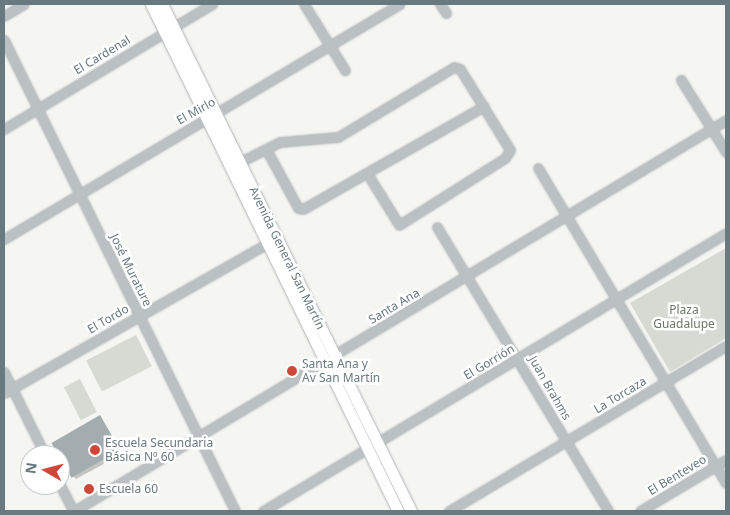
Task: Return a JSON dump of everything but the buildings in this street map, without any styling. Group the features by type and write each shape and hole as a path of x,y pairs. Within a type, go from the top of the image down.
{"main road":[{"name":"Avenida General San Martín","path":"152,4 169,29 373,447 411,511"},
{"name":"Avenida General San Martín","path":"162,4 169,29"},
{"name":"Avenida General San Martín","path":"373,447 398,511"}],"street":[{"path":"4,16 24,4"},
{"name":"El Cardenal","path":"4,128 212,4"},
{"path":"304,4 345,70"},
{"name":"El Mirlo","path":"4,240 400,4"},
{"path":"440,4 446,13"},
{"name":"José Murature","path":"4,40 140,316 197,437 235,511"},
{"path":"236,164 280,142 338,136 454,67 460,69 508,146 508,155 399,224 367,173"},
{"path":"682,80 726,152"},
{"path":"266,149 300,210 484,106"},
{"name":"Santa Ana","path":"73,511 330,360 726,120"},
{"path":"538,168 726,483"},
{"name":"Juan Brahms","path":"437,227 608,511"},
{"name":"El Gorrión","path":"264,511 726,233"},
{"name":"El Tordo","path":"4,393 273,240"},
{"name":"La Torcaza","path":"449,511 726,346"},
{"path":"4,372 40,445"},
{"name":"El Benteveo","path":"640,511 726,460"},
{"path":"65,495 73,511"}],"green space":[{"name":"Plaza Guadalupe","path":"726,248 726,338 670,372 630,303"},
{"path":"136,335 152,366 102,392 86,360"},
{"path":"80,379 97,412 81,420 64,387"}],"place":[{"name":"Santa Ana y Av San Martín","path":"292,371"},
{"name":"Escuela Secundaria Básica Nº 60","path":"95,450"},
{"name":"Escuela 60","path":"89,489"}]}
